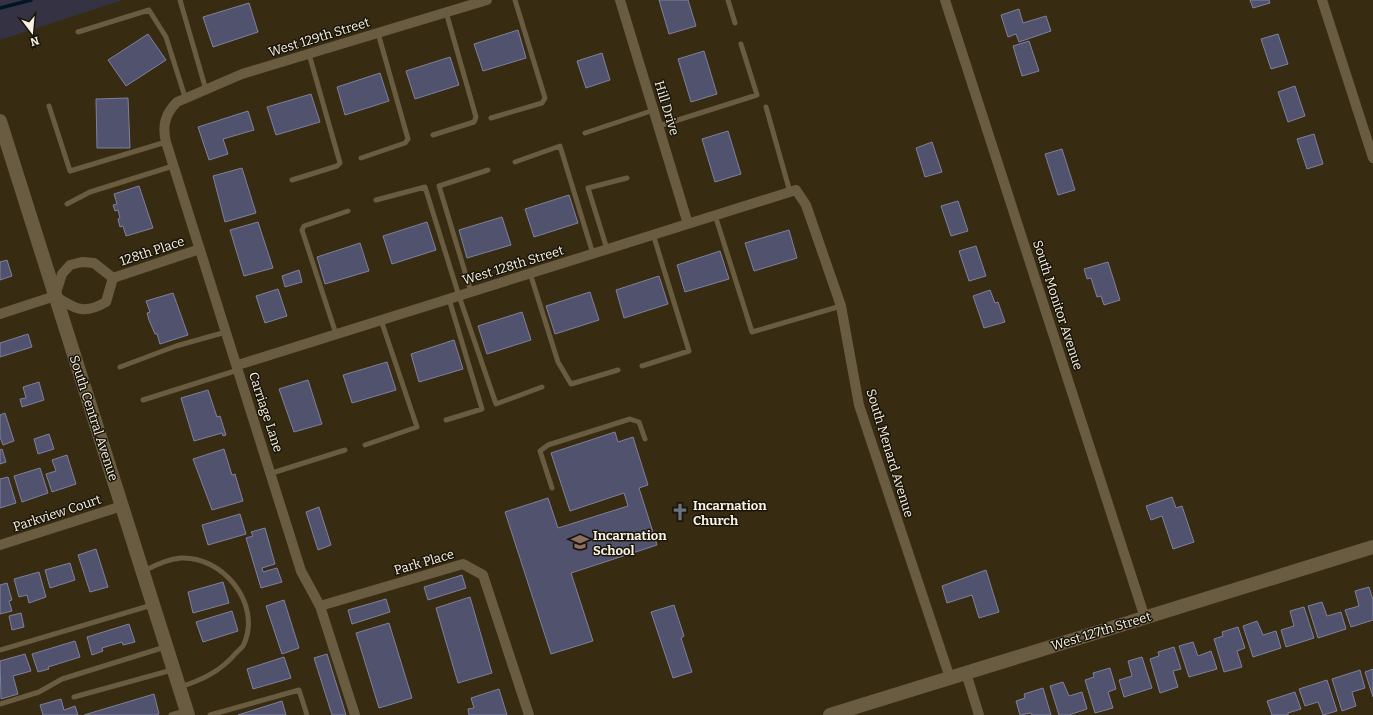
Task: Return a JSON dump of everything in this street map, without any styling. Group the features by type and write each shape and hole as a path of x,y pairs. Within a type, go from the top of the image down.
{"street":[{"name":"West 129th Street","path":"167,115 177,102 185,97 206,90 242,74 487,0"},
{"name":"Hill Drive","path":"620,0 688,224"},
{"name":"South Monitor Avenue","path":"945,0 1145,618"},
{"path":"1322,0 1373,158"},
{"name":"Carriage Lane","path":"167,115 164,133 166,142 272,473 301,571 320,606 355,715"},
{"name":"South Central Avenue","path":"0,122 3,141 55,296 187,713"},
{"name":"West 128th Street","path":"238,367 336,334 793,191"},
{"name":"South Menard Avenue","path":"793,191 806,205 841,306 859,405 950,678"},
{"name":"128th Place","path":"113,278 200,250"},
{"name":"128th Place","path":"82,262 94,264 113,278 106,302 95,309 85,310 74,308 55,296 62,274 70,265 82,262"},
{"path":"0,314 55,296"},
{"name":"Parkview Court","path":"0,545 122,506"},
{"name":"West 127th Street","path":"830,715 1373,547"},
{"name":"Park Place","path":"320,606 463,564 483,575 529,715"},
{"path":"966,673 979,715"}],"lane":[{"path":"180,0 206,90"},
{"path":"491,118 542,103 545,98 515,0"},
{"path":"728,0 735,23"},
{"path":"78,32 149,10 166,37 185,97"},
{"path":"434,136 474,122 476,117 446,12"},
{"path":"361,158 405,143 408,139 378,33"},
{"path":"659,126 757,95 741,44"},
{"path":"292,180 336,166 340,163 308,54"},
{"path":"49,106 70,171 166,142"},
{"path":"766,107 793,191"},
{"path":"585,132 654,110"},
{"path":"515,162 560,146 593,254"},
{"path":"67,204 90,192 174,166"},
{"path":"471,292 439,186 488,170"},
{"path":"607,249 588,188 627,178"},
{"path":"376,200 425,187 459,296 496,404 542,387"},
{"path":"336,334 302,230 304,226 348,211"},
{"path":"715,215 752,332 841,306"},
{"path":"642,366 690,351 653,234"},
{"path":"530,273 558,362 571,384 618,370"},
{"path":"446,420 482,409 449,299"},
{"path":"365,445 417,426 381,320"},
{"path":"120,367 176,346 227,332"},
{"path":"143,400 238,367"},
{"path":"552,488 540,451 548,445 630,419 639,422 645,439"},
{"path":"272,473 345,450"},
{"path":"142,572 161,562 181,558 202,561 220,570 235,584 245,603 248,624 244,644 230,660 214,672 179,687"},
{"path":"0,650 153,604"},
{"path":"0,704 39,692 62,679 166,647"},
{"path":"74,697 173,670"},
{"path":"210,715 299,690 307,715"},
{"path":"171,715 187,713"}],"shaded area":[{"path":"0,0 123,0 0,40"}],"building":[{"path":"659,0 688,0 696,26 669,34"},
{"path":"1250,0 1269,0 1270,3 1253,8"},
{"path":"249,3 258,32 213,47 203,17"},
{"path":"1019,9 1023,23 1046,16 1051,31 1019,42 1016,34 1008,37 1001,15"},
{"path":"518,30 526,58 483,71 474,44"},
{"path":"148,34 166,60 126,86 108,60"},
{"path":"1278,34 1288,64 1271,69 1261,39"},
{"path":"1029,41 1039,71 1022,76 1013,46"},
{"path":"704,51 717,94 691,102 678,59"},
{"path":"602,53 610,80 586,88 577,61"},
{"path":"450,57 459,85 415,99 406,71"},
{"path":"380,73 389,101 345,115 337,87"},
{"path":"1295,86 1305,116 1288,122 1278,92"},
{"path":"311,94 320,122 276,135 267,107"},
{"path":"128,98 130,148 97,148 96,99"},
{"path":"248,111 254,130 223,139 228,154 209,160 198,127"},
{"path":"728,131 741,174 715,182 702,139"},
{"path":"1314,134 1323,164 1307,169 1297,139"},
{"path":"932,142 942,172 925,177 916,148"},
{"path":"1062,149 1075,190 1058,195 1045,154"},
{"path":"242,168 256,213 225,222 213,176"},
{"path":"139,186 153,228 126,236 123,226 120,227 118,210 115,211 113,205 117,204 114,194"},
{"path":"569,195 578,223 534,237 525,209"},
{"path":"958,201 968,231 951,236 941,206"},
{"path":"502,217 511,245 467,258 459,230"},
{"path":"258,222 273,268 244,276 230,230"},
{"path":"427,222 436,250 392,264 383,236"},
{"path":"789,230 797,258 754,271 745,243"},
{"path":"360,243 369,271 325,284 317,257"},
{"path":"976,246 986,276 969,281 959,251"},
{"path":"720,251 729,279 685,292 677,265"},
{"path":"7,260 12,276 0,280 0,262"},
{"path":"1108,262 1120,300 1104,305 1101,296 1097,297 1091,278 1087,279 1084,269"},
{"path":"299,270 302,282 285,287 282,276"},
{"path":"659,276 668,304 624,318 616,290"},
{"path":"278,289 287,316 265,323 256,296"},
{"path":"990,290 995,303 998,302 1005,322 984,328 973,296"},
{"path":"590,292 599,320 555,334 546,306"},
{"path":"173,293 188,335 160,344 157,334 155,334 149,320 147,313 150,312 146,301"},
{"path":"522,312 531,340 487,354 478,326"},
{"path":"28,334 32,347 0,357 0,343"},
{"path":"454,340 463,369 419,382 411,354"},
{"path":"387,362 396,390 352,403 343,375"},
{"path":"308,380 322,424 294,432 279,389"},
{"path":"39,382 44,400 22,407 20,399 26,398 23,387"},
{"path":"208,390 217,417 220,416 226,435 223,436 222,433 194,441 181,398"},
{"path":"5,413 14,441 3,445 0,437 0,415"},
{"path":"615,432 618,442 633,437 648,485 639,488 657,545 571,573 593,641 551,654 505,512 548,498 558,528 628,506 624,493 570,511 551,453"},
{"path":"49,434 54,449 38,454 34,439"},
{"path":"2,449 6,462 0,464 0,450"},
{"path":"224,449 232,475 235,474 243,501 212,510 193,459"},
{"path":"67,455 76,484 52,492 46,474 56,471 52,460"},
{"path":"40,468 48,493 22,502 14,476"},
{"path":"8,477 16,503 0,508 0,479"},
{"path":"1172,497 1176,508 1182,506 1194,542 1173,549 1162,516 1151,520 1146,506"},
{"path":"319,507 331,545 318,550 306,512"},
{"path":"240,514 246,534 208,545 202,525"},
{"path":"265,528 275,564 262,568 263,572 277,568 282,582 261,588 246,538 253,536 251,532"},
{"path":"96,549 108,587 90,592 78,555"},
{"path":"70,563 75,580 50,588 45,570"},
{"path":"986,570 999,612 979,618 972,595 947,603 942,586"},
{"path":"39,572 46,597 29,603 27,595 19,597 14,579"},
{"path":"462,575 466,588 428,600 424,587"},
{"path":"223,582 229,603 193,613 188,592"},
{"path":"7,583 12,600 9,601 12,611 0,614 0,585"},
{"path":"1369,587 1373,600 1373,620 1351,627 1345,610 1359,606 1355,591"},
{"path":"470,597 492,673 458,683 436,608"},
{"path":"386,599 390,612 352,624 348,610"},
{"path":"284,600 299,648 282,654 266,606"},
{"path":"1322,602 1327,616 1341,612 1346,629 1318,638 1308,606"},
{"path":"674,605 684,636 681,638 692,672 673,678 651,612"},
{"path":"1304,607 1314,638 1286,647 1281,630 1294,626 1290,611"},
{"path":"232,611 238,631 203,642 196,622"},
{"path":"21,613 24,627 12,630 9,616"},
{"path":"1257,621 1263,635 1276,631 1281,648 1253,657 1243,626"},
{"path":"389,623 412,698 379,708 356,633"},
{"path":"129,624 135,642 123,645 122,642 102,648 103,651 92,655 87,637"},
{"path":"1238,627 1245,648 1237,651 1242,667 1224,672 1214,639 1223,636 1222,632"},
{"path":"75,641 80,657 48,667 49,669 38,672 32,654"},
{"path":"1193,642 1198,656 1211,651 1217,669 1189,677 1179,646"},
{"path":"1174,647 1181,669 1173,671 1178,687 1160,693 1150,659 1159,656 1158,652"},
{"path":"25,654 31,671 13,676 18,694 1,699 0,661"},
{"path":"327,654 346,715 332,715 314,658"},
{"path":"284,657 291,678 253,689 247,669"},
{"path":"1142,657 1152,688 1124,697 1119,680 1132,676 1128,661"},
{"path":"1110,668 1116,689 1108,692 1113,708 1095,713 1085,680 1094,677 1093,673"},
{"path":"1373,669 1373,697 1365,672"},
{"path":"1360,670 1365,688 1352,692 1356,706 1342,711 1332,679"},
{"path":"1327,680 1337,711 1323,715 1318,702 1305,706 1299,689"},
{"path":"1063,682 1069,696 1082,692 1087,709 1069,715 1059,715 1050,686"},
{"path":"1043,688 1051,715 1032,715 1031,713 1020,715 1016,701 1025,698 1024,694"},
{"path":"499,689 507,715 469,715 468,709 474,708 471,698"},
{"path":"1295,692 1301,709 1288,713 1288,715 1272,715 1267,701"},
{"path":"154,694 159,714 84,715"},
{"path":"61,699 64,710 75,706 78,715 43,715 40,705"},
{"path":"282,701 286,715 238,715"}],"waterway":[{"path":"0,8 31,0"}],"place":[{"name":"Incarnation Church","path":"680,512"},
{"name":"Incarnation School","path":"580,542"}]}
